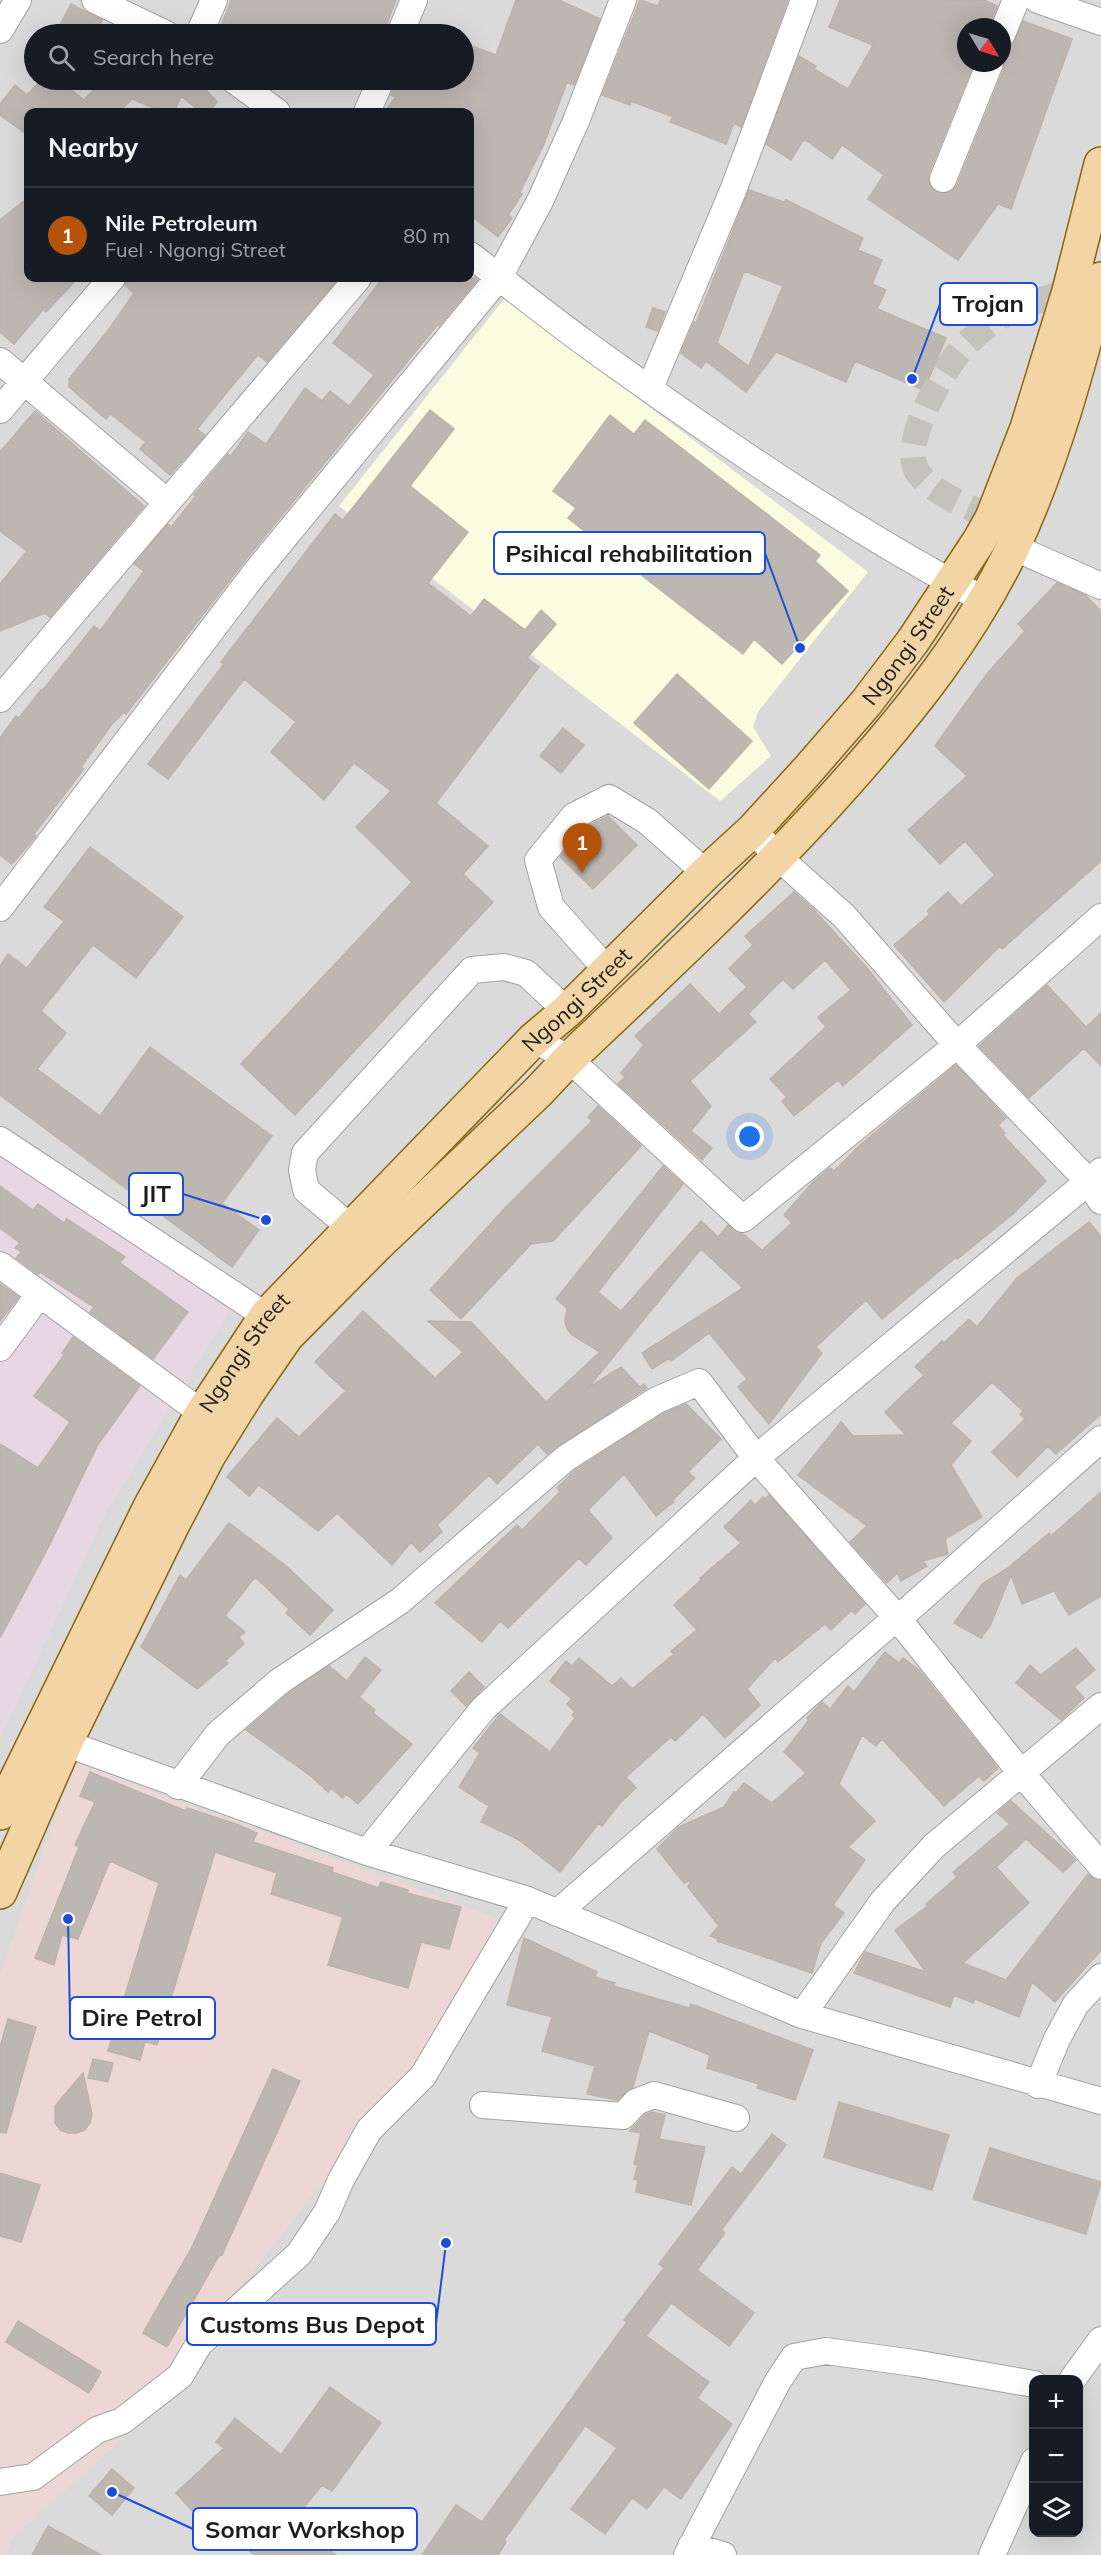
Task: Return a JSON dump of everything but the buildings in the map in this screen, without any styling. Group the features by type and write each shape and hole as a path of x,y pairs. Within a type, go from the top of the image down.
{"main road":[{"name":"Ngongi Street","path":"0,1892 52,1739 150,1507 202,1413 276,1326 350,1227 534,1039 567,1011 706,873 753,830 866,704 913,641 951,583 992,518 1027,428 1069,291 1101,164"},
{"name":"Ngongi Street","path":"0,1814 52,1739 209,1455 276,1326 376,1245 538,1092 569,1059 778,857 894,730 932,682 984,600 1013,547 1036,493 1056,437 1101,279"}],"street":[{"path":"0,30 18,0"},
{"path":"94,0 145,24"},
{"path":"203,24 214,0"},
{"path":"404,24 414,0"},
{"path":"0,907 255,573 500,277 540,201 576,121 622,0"},
{"path":"650,388 734,188 804,0"},
{"path":"1009,18 1016,0"},
{"path":"1038,0 1101,22"},
{"path":"943,178 986,72"},
{"path":"244,90 263,108"},
{"path":"369,108 377,90"},
{"path":"474,258 580,340 791,485 951,583 984,600"},
{"path":"0,410 109,282"},
{"path":"0,699 355,282"},
{"path":"0,361 167,502"},
{"path":"1013,547 1101,586"},
{"path":"608,970 550,907 538,860 574,816 609,798 647,821 706,873"},
{"path":"367,1852 483,1709 756,1458 1097,1184 957,1045 844,916 778,857 753,830"},
{"path":"534,1039 569,1059 743,1219 957,1045 1101,917"},
{"path":"350,1227 306,1190 302,1170 305,1153 472,970 504,966 526,973 567,1011"},
{"path":"0,1140 276,1326"},
{"path":"0,1265 202,1413"},
{"path":"0,1348 39,1295"},
{"path":"178,1786 218,1734 280,1681 400,1601 566,1458 657,1400 699,1382 756,1458 898,1619 1022,1774 1101,1866"},
{"path":"557,1913 896,1618 898,1619 1101,1439"},
{"path":"802,2015 883,1901 934,1846 1101,1706"},
{"path":"52,1739 367,1852 525,1899 802,2015 1038,2085 1101,2101"},
{"path":"0,2482 33,2477 97,2430 122,2421 180,2376 199,2344 299,2254 327,2212 341,2180 369,2130 423,2076 519,1914 525,1899"},
{"path":"1038,2085 1057,2039 1076,2004 1101,1977"},
{"path":"483,2105 623,2116 636,2102 654,2095 736,2118"},
{"path":"1075,2375 1101,2340"},
{"path":"723,2555 689,2550 778,2381 794,2357 826,2351 914,2363 1029,2383"},
{"path":"992,2555 1029,2472"}],"shaded area":[{"path":"0,0 1101,0 1101,2555 0,2555"},
{"path":"505,298 868,572 758,712 753,727 771,756 720,801 339,506"},
{"path":"0,1150 238,1297 106,1513 0,1739"},
{"path":"77,1764 508,1922 486,2000 367,2126 117,2444 14,2536 6,2555 0,2555 0,1975 62,1797"}],"tunnel":[{"path":"992,518 933,488 918,473 914,461 914,446 918,429 942,377 959,352 973,338 989,324 1008,313 1069,291"}],"place":[{"name":"Trojan","path":"912,379"},
{"name":"Psihical rehabilitation","path":"800,648"},
{"name":"Nile Petroleum","path":"582,873"},
{"name":"JIT","path":"266,1220"},
{"name":"Dire Petrol","path":"68,1919"},
{"name":"Customs Bus Depot","path":"446,2243"},
{"name":"Somar Workshop","path":"112,2492"}]}
